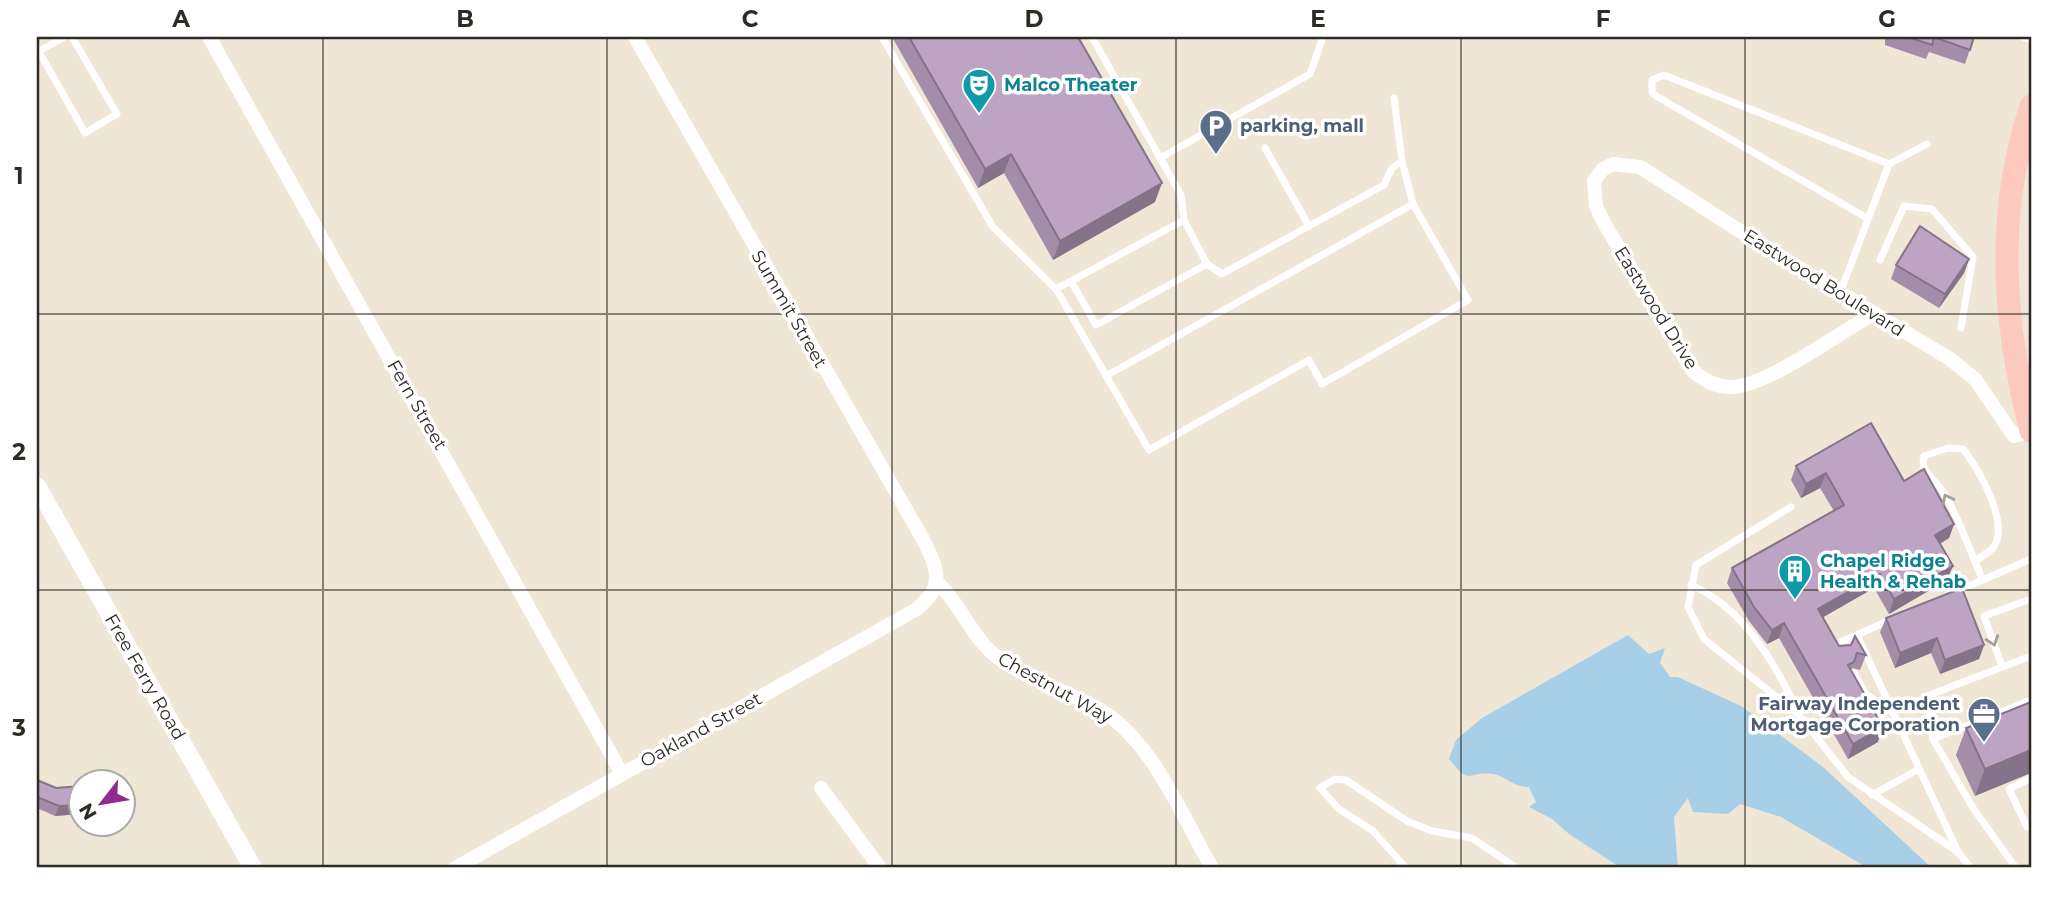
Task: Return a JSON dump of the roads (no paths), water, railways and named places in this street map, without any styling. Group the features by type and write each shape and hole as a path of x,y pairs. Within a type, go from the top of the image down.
{"main road":[{"path":"2031,106 2017,158 2010,209 2007,317 2017,376 2031,431"}],"street":[{"name":"Fern Street","path":"209,37 622,774"},
{"name":"Summit Street","path":"635,37 924,541 935,562 937,582"},
{"name":"Eastwood Boulevard","path":"1596,177 1612,164 1640,166 1965,370 1982,388 2014,436 2031,431"},
{"name":"Eastwood Drive","path":"1596,177 1593,193 1604,223 1692,370 1708,382 1731,387 1760,379 1865,319 1869,312"},
{"name":"Free Ferry Road","path":"37,486 253,868"},
{"name":"Oakland Street","path":"456,868 917,609 931,598 937,582"},
{"name":"Chestnut Way","path":"937,582 948,593 979,640 995,656 1014,669 1101,710 1132,735 1147,754 1212,868"},
{"path":"821,788 880,868"}],"lane":[{"path":"65,37 37,50 85,133 117,114 72,37"},
{"path":"882,37 993,227 1056,289 1149,450 1309,360 1322,384 1468,300 1413,204 1402,161 1394,98"},
{"path":"1092,37 1181,195 1184,220 1207,264 1222,274 1384,185 1392,168 1402,161"},
{"path":"1160,158 1310,74 1323,37"},
{"path":"2022,37 2031,40"},
{"path":"1867,218 1656,96 1652,92 1652,80 1664,75 1889,164"},
{"path":"1840,293 1889,164 1927,144"},
{"path":"1265,148 1309,226"},
{"path":"1106,376 1413,204"},
{"path":"1880,260 1903,206 1932,209 1973,257 1961,328"},
{"path":"1056,289 1184,220"},
{"path":"1071,281 1096,325 1207,264"},
{"path":"1975,562 1993,547 1998,537 1994,504 1975,465 1963,449 1948,448 1924,456 1922,462 1926,473 1943,491 1983,580"},
{"path":"1791,507 1696,565 1688,607 1704,639 1799,715 1848,777 1958,852"},
{"path":"1945,597 2031,559"},
{"path":"1691,586 1706,592 1752,634 1784,683 1799,715"},
{"path":"2001,666 1984,616 2031,599"},
{"path":"1843,654 1838,643 1907,613"},
{"path":"1857,635 1958,852 1971,868"},
{"path":"2016,868 1973,808 1933,739 1927,696 2031,656"},
{"path":"1854,673 1866,694 1894,713"},
{"path":"1933,739 2031,700"},
{"path":"1872,794 1919,769"},
{"path":"2027,827 2009,789 2031,778"},
{"path":"1406,868 1373,831 1325,797 1320,788 1326,782 1346,779 1407,821 1432,831 1472,838 1517,868"}],"water":[{"path":"1628,635 1649,654 1665,648 1660,663 1670,677 1678,677 1741,706 1823,767 1932,868 1868,868 1781,817 1740,804 1728,814 1693,812 1688,798 1674,817 1678,868 1621,868 1569,834 1552,819 1529,807 1536,802 1529,787 1519,786 1493,774 1466,775 1449,759 1456,740 1482,718"}],"place":[{"name":"Malco Theater","path":"979,115"},
{"name":"parking, mall","path":"1216,156"},
{"name":"Chapel Ridge Health & Rehab","path":"1795,601"},
{"name":"Fairway Independent Mortgage Corporation","path":"1984,744"}]}
